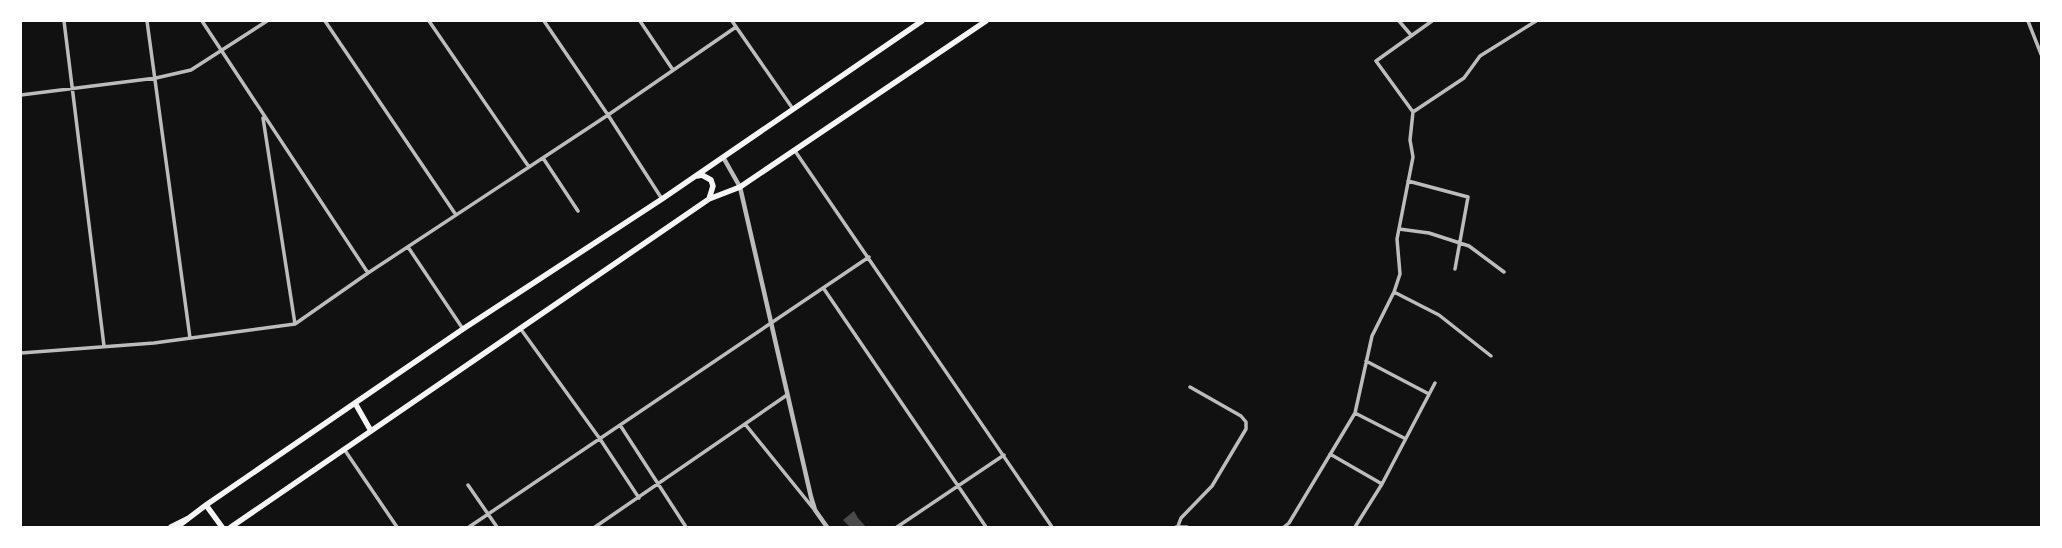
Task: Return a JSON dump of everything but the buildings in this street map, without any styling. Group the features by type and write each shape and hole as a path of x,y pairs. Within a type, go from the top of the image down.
{"main road":[{"path":"177,527 206,505 463,329 662,199 922,21"},
{"path":"231,527 709,199 740,187 986,21"},
{"path":"694,177 702,175 711,180 713,186 709,199"},
{"path":"355,403 371,431"},
{"path":"206,505 222,527"},
{"path":"171,527 187,519"}],"street":[{"path":"64,21 104,346"},
{"path":"147,21 156,78 190,338"},
{"path":"202,21 368,273"},
{"path":"21,95 156,78 191,70 267,21"},
{"path":"325,21 456,215"},
{"path":"429,21 529,167"},
{"path":"544,21 608,115 662,199"},
{"path":"640,21 673,70"},
{"path":"732,21 793,109"},
{"path":"1399,21 1411,35"},
{"path":"1284,527 1289,525 1355,412 1372,336 1394,292 1400,274 1397,239 1412,157 1410,140 1413,112 1376,61 1432,21"},
{"path":"1413,112 1464,78 1480,56 1536,21"},
{"path":"2028,21 2041,54"},
{"path":"21,353 190,338 294,324 368,273 608,115 736,27"},
{"path":"263,115 294,324"},
{"path":"795,151 869,257 1052,527"},
{"path":"723,157 740,187 787,395 815,510"},
{"path":"543,158 578,211"},
{"path":"1408,182 1468,197 1455,269"},
{"path":"1399,229 1429,233 1468,246 1504,272"},
{"path":"408,247 463,329"},
{"path":"469,527 824,289 869,257"},
{"path":"824,289 986,527"},
{"path":"1394,292 1439,316 1491,356"},
{"path":"520,328 600,439 639,498"},
{"path":"1366,361 1429,394"},
{"path":"1355,527 1382,484 1404,438 1435,383"},
{"path":"1187,527 1177,527 1181,518 1212,486 1246,429 1246,422 1241,416 1190,387"},
{"path":"595,527 787,395"},
{"path":"1355,412 1404,438"},
{"path":"745,424 815,510 827,527"},
{"path":"620,425 686,527"},
{"path":"344,449 397,527"},
{"path":"1330,454 1382,484"},
{"path":"897,527 1004,455"},
{"path":"468,485 497,527"}]}
